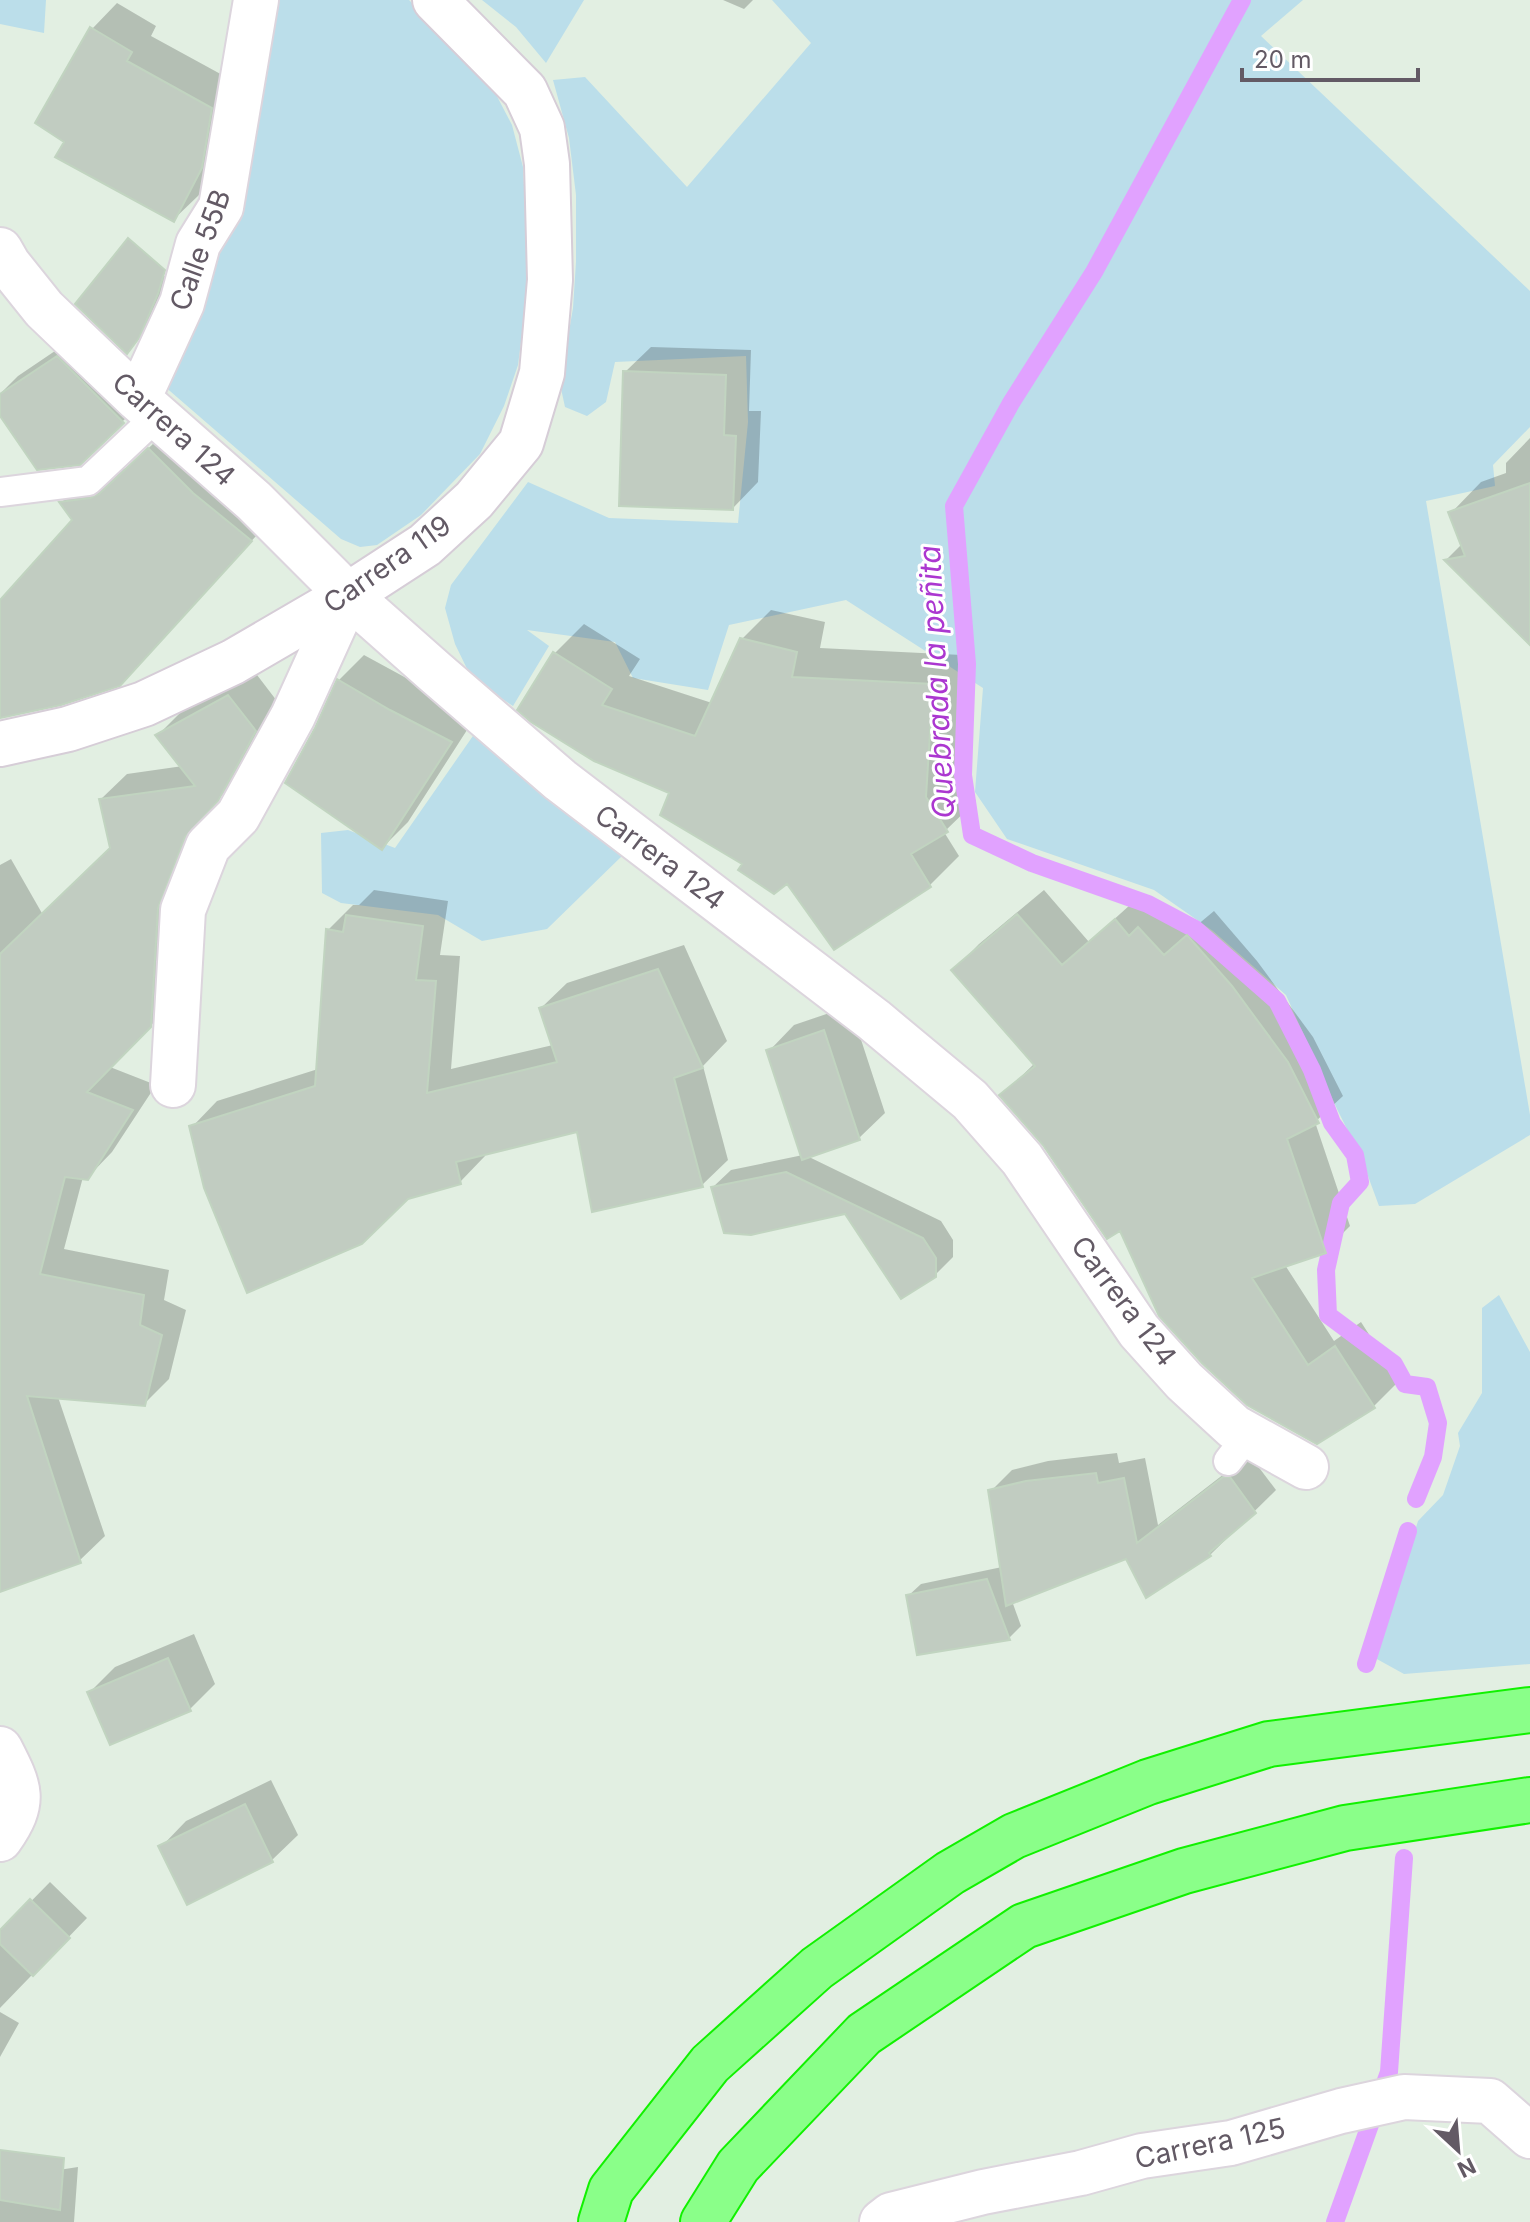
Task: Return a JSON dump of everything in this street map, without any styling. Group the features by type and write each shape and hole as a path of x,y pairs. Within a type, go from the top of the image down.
{"highway":[{"path":"601,2222 611,2190 710,2064 817,1968 950,1873 1014,1836 1148,1782 1269,1744 1530,1710"},
{"path":"703,2222 738,2166 864,2034 1024,1926 1184,1871 1345,1828 1530,1800"}],"street":[{"name":"Calle 55B","path":"148,407 198,244 221,207 256,0"},
{"name":"Carrera 119","path":"0,744 68,729 144,704 233,662 348,595 425,545 474,500 521,443 542,373 550,280 547,164 542,128 525,91 435,0"},
{"name":"Carrera 124","path":"0,250 44,309 254,501 348,595 560,780 874,1020 970,1100 1022,1159 1139,1331 1184,1381 1234,1427 1238,1448 1306,1467"},
{"path":"173,1085 183,910 208,846 238,816 293,716 348,595"},
{"path":"0,1749 15,1777 19,1801 14,1819 0,1839"},
{"name":"Carrera 125","path":"882,2222 891,2215 1081,2173 1142,2156 1231,2143 1341,2111 1404,2097 1490,2101 1530,2136"}],"lane":[{"path":"0,492 88,481 148,407"}],"shaded area":[{"path":"0,0 46,0 44,33 0,24"},
{"path":"270,0 409,0 489,81 512,125 523,167 529,280 518,365 504,406 480,454 421,515 377,545 360,547 341,539 163,385"},
{"path":"482,0 584,0 546,63 516,27"},
{"path":"772,0 1303,0 1261,36 1530,291 1530,427 1493,465 1495,486 1426,501 1530,1115 1530,1135 1415,1204 1379,1206 1361,1157 1286,995 1213,931 1154,890 1007,839 975,792 983,688 846,600 729,625 708,690 633,678 615,642 527,630 549,646 513,706 472,679 455,644 445,608 451,585 528,482 609,518 738,523 748,422 746,356 615,362 606,402 587,416 565,407 560,384 573,308 576,195 569,138 553,80 585,77 687,187 811,43"},
{"path":"475,733 553,803 622,856 547,929 482,941 438,915 341,903 322,893 321,833 348,830 395,848"},
{"path":"1499,1295 1530,1352 1530,1664 1404,1674 1375,1658 1418,1521 1443,1495 1460,1446 1458,1433 1482,1393 1482,1308"}],"building":[{"path":"90,27 132,52 127,61 212,108 202,168 174,222 55,157 64,142 35,123"},
{"path":"128,238 165,270 139,338 127,354 75,304"},
{"path":"57,356 124,423 80,465 37,470 0,416 0,394"},
{"path":"623,371 726,375 724,435 736,436 733,510 619,506"},
{"path":"148,448 193,493 252,541 120,686 61,705 0,718 0,600 72,520 59,502 99,494"},
{"path":"1530,483 1530,645 1444,560 1465,556 1448,512"},
{"path":"740,638 797,652 792,677 933,684 926,797 948,832 911,854 931,887 834,950 787,884 774,894 738,870 742,864 660,815 669,793 594,761 517,710 553,652 612,689 602,705 695,736"},
{"path":"337,679 452,742 382,850 285,783"},
{"path":"228,695 256,731 218,801 185,837 158,908 151,1027 87,1092 133,1110 88,1180 65,1177 40,1274 144,1295 140,1325 162,1335 145,1406 27,1396 81,1563 0,1592 0,954 110,848 99,799 195,786 155,735"},
{"path":"1017,914 1062,965 1115,919 1129,936 1138,927 1164,955 1187,935 1232,986 1288,1062 1319,1123 1287,1139 1326,1253 1252,1278 1308,1365 1335,1346 1375,1408 1317,1444 1247,1405 1202,1363 1159,1316 1120,1231 1107,1239 1043,1145 999,1095 1035,1066 951,970"},
{"path":"346,915 423,926 416,980 436,981 427,1093 557,1062 539,1008 658,969 703,1068 674,1078 703,1187 592,1212 577,1132 456,1162 461,1184 408,1199 362,1244 247,1293 204,1188 189,1126 315,1086 326,929 343,932"},
{"path":"824,1030 860,1140 802,1160 766,1050"},
{"path":"786,1172 923,1238 936,1258 936,1277 901,1299 845,1214 751,1235 724,1233 711,1187"},
{"path":"1096,1473 1098,1483 1124,1478 1137,1543 1223,1477 1230,1477 1256,1513 1209,1553 1211,1556 1146,1598 1126,1559 1006,1606 988,1490 1026,1481"},
{"path":"987,1579 1010,1640 917,1655 906,1595"},
{"path":"168,1658 191,1711 110,1745 87,1692"},
{"path":"245,1804 273,1862 187,1905 158,1846"},
{"path":"30,1899 70,1938 33,1976 0,1944 0,1930"},
{"path":"0,2150 64,2158 60,2210 0,2200"}],"waterway":[{"name":"Quebrada la peñita","path":"1242,0 1094,272 1011,403 954,506 967,664 963,775 972,835 1032,863 1148,904 1195,929 1277,1001 1312,1070 1332,1123 1355,1155 1360,1182 1341,1203 1326,1270 1328,1315 1394,1364 1405,1384 1427,1387 1438,1423 1433,1457 1416,1499"},
{"name":"Quebrada la peñita","path":"1366,1664 1408,1531"},
{"name":"Quebrada la peñita","path":"1335,2222 1389,2072 1404,1858"}]}
